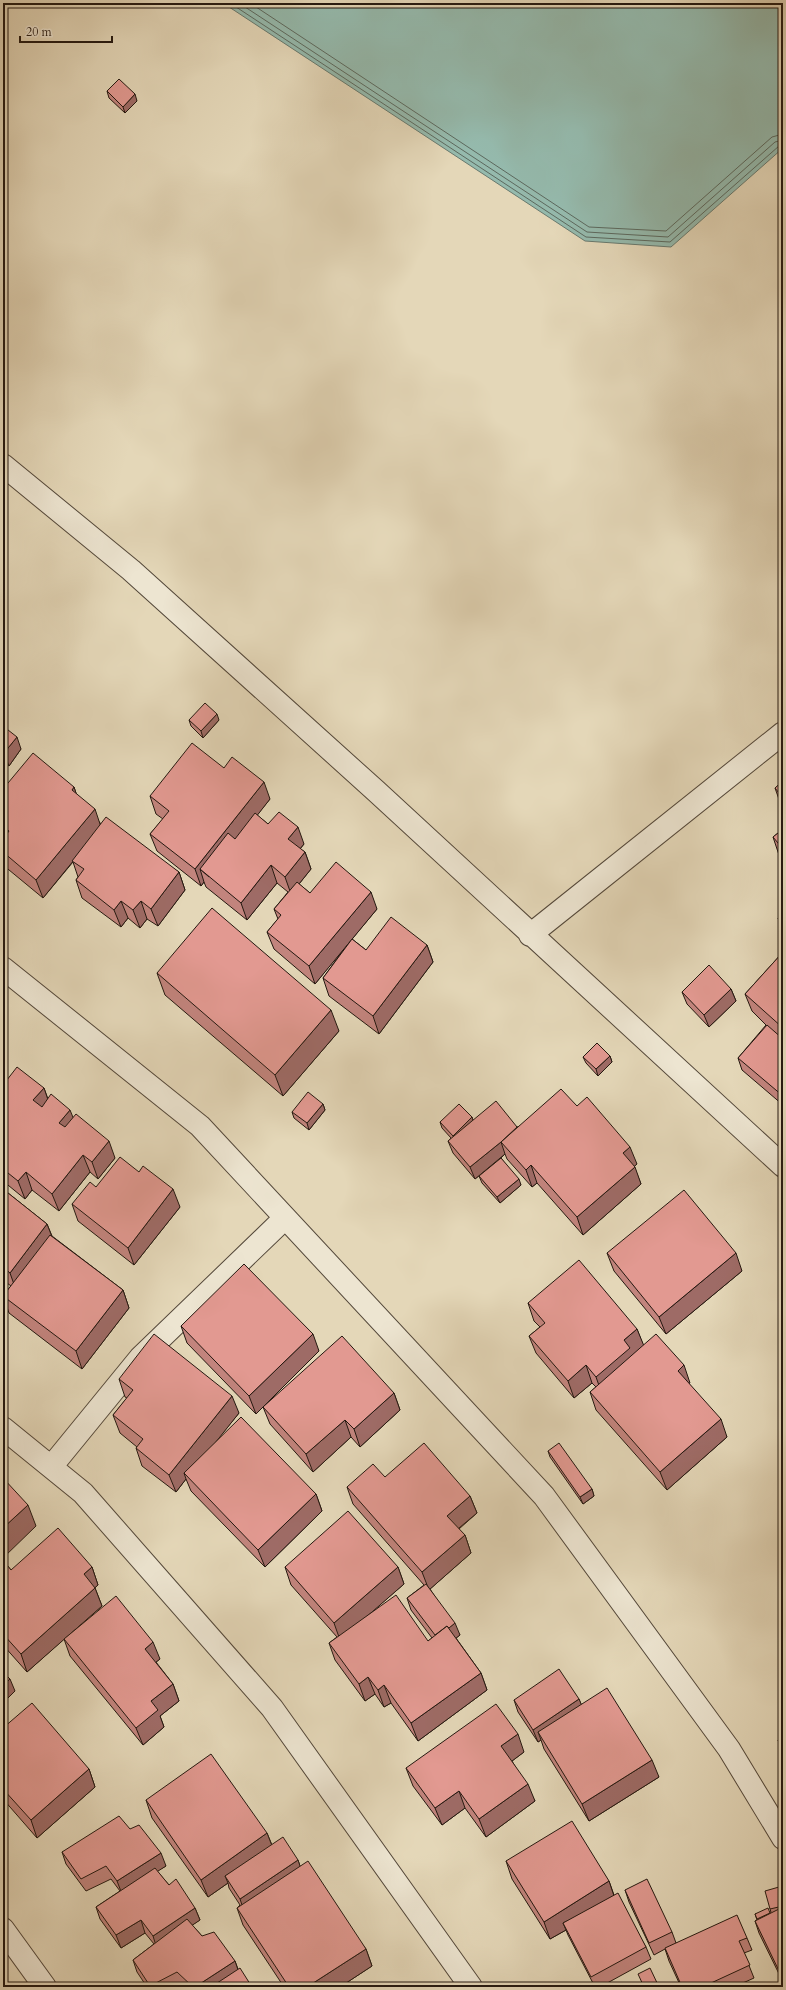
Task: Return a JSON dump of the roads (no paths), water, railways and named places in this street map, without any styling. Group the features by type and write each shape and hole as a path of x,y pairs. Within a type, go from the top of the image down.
{"street":[{"path":"3,465 131,570 376,792 783,1166"},
{"path":"530,935 783,733"},
{"path":"3,968 200,1126 544,1496 729,1749 783,1838"},
{"path":"51,1467 140,1358 285,1218"},
{"path":"3,1428 83,1493 272,1708 471,1987"},
{"path":"3,1929 44,1987"}],"water":[{"path":"223,3 783,3 783,148 671,247 585,241"}]}
